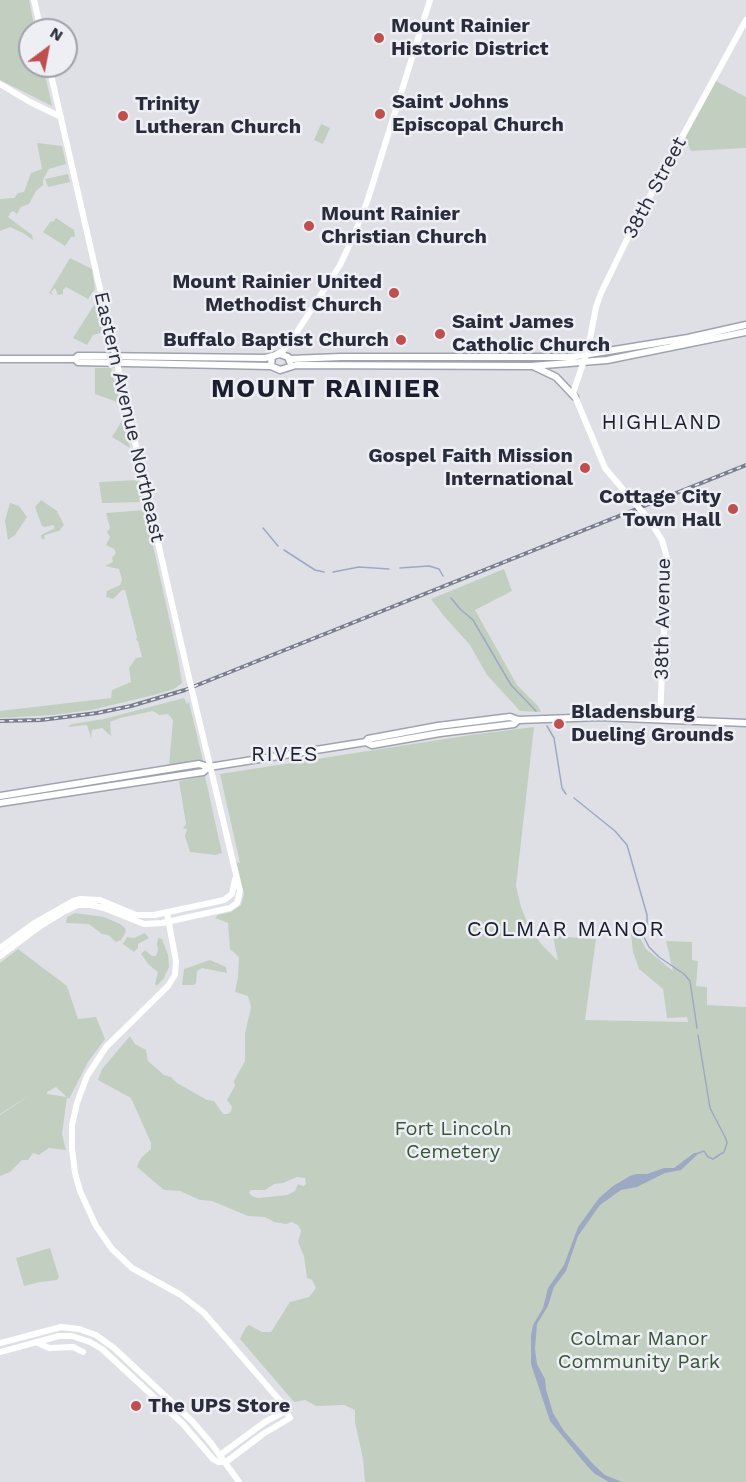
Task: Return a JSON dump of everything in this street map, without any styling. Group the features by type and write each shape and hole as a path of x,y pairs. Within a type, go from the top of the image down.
{"main road":[{"path":"34,0 38,18"},
{"path":"0,359 75,359 78,362 263,358 283,351 340,265 354,235 368,199 430,0"},
{"name":"38th Street","path":"574,394 572,382 586,355 601,292 746,20"},
{"name":"Eastern Avenue Northeast","path":"52,78 209,767 240,891 234,906 168,922"},
{"path":"0,84 61,117"},
{"path":"289,360 340,357 552,358 586,355 688,338 746,325"},
{"path":"274,355 289,360 364,364 531,366 583,363 616,358 746,332"},
{"path":"116,360 271,366 280,370 289,360 290,342"},
{"path":"271,366 274,355"},
{"path":"531,366 556,377 574,394"},
{"name":"38th Avenue","path":"574,394 605,468 649,520 662,540 667,558 660,719"},
{"path":"0,796 203,772 209,767 366,742 372,745 440,733 514,724 518,720 600,717 746,723"},
{"path":"0,803 122,781"},
{"path":"0,948 61,906 81,899 106,901 136,915 148,916 229,898 234,890 236,878"},
{"path":"0,956 48,922 78,905 104,908 144,924 168,922"},
{"path":"0,1352 54,1337 68,1336 94,1344 187,1427 215,1460 226,1462 268,1430 290,1418 287,1410 199,1308 174,1290 138,1271 116,1254 96,1226 80,1191 75,1173 72,1125 77,1102 87,1076 106,1047 168,986 175,975 177,962 167,913"},
{"path":"0,1343 57,1327 74,1328 92,1333 110,1345 192,1421 226,1462 239,1482"},
{"path":"35,1342 49,1348 73,1347 83,1352"},
{"path":"220,1455 265,1422 287,1410"}],"green space":[{"path":"0,0 29,0 33,18 18,18 18,78 46,78 52,106 0,80"},
{"path":"714,80 746,97 746,148 691,151 684,134"},
{"path":"321,124 330,128 323,144 314,140"},
{"path":"37,143 62,146 66,164 49,169 43,185 36,191 29,204 21,207 17,214 11,212 8,217 32,235 33,240 10,227 0,231 0,199 14,198 18,193 24,192 31,173 42,169"},
{"path":"68,174 70,182 48,187 45,179"},
{"path":"56,218 74,230 75,237 71,237 65,246 43,232"},
{"path":"70,258 92,269 95,289 88,299 66,287 63,294 58,295 55,288 51,292 53,295 49,293"},
{"path":"97,300 104,332 93,335 87,345 73,338"},
{"path":"95,368 111,368 120,403 95,394"},
{"path":"123,419 130,448 112,437"},
{"path":"138,480 143,502 102,503 99,482"},
{"path":"41,500 57,511 64,525 59,531 45,535 44,540 41,535 55,528 53,525 42,526 35,507"},
{"path":"10,503 19,506 27,517 15,535 8,540 5,521"},
{"path":"145,510 182,683 174,689 154,695 91,710 0,718 0,711 111,698 112,690 131,682 129,668 136,658 142,657 125,590 113,599 106,597 107,591 120,585 122,580 119,569 105,566 113,562 112,558 116,553 114,549 106,545 110,537 107,532 110,528 106,513"},
{"path":"504,569 512,591 475,610 517,685 541,712 520,711 487,675 470,645 431,599"},
{"path":"184,698 187,704 189,702 203,761 169,766 173,720 168,714 159,715 153,711 120,718 110,722 111,736 102,728 92,730 91,738 87,725 67,727 72,724 104,719"},
{"name":"Fort Lincoln Cemetery","path":"534,727 516,886 529,927 558,961 553,936 596,939 585,1020 688,1022 687,1017 667,1018 663,989 639,969 633,952 630,927 641,932 640,938 646,949 673,971 666,941 692,942 692,960 698,961 696,986 707,987 707,1005 746,1007 746,1482 365,1482 355,1410 344,1405 316,1406 305,1400 294,1402 240,1339 249,1325 262,1332 271,1332 290,1302 309,1297 316,1288 312,1280 307,1278 304,1256 298,1242 301,1231 299,1226 292,1222 286,1224 274,1222 265,1217 248,1216 180,1191 164,1190 137,1167 141,1158 151,1149 151,1143 131,1098 98,1080 102,1069 130,1036 135,1044 146,1050 148,1061 164,1075 207,1100 214,1101 223,1114 231,1111 232,1107 227,1100 245,1061 245,1034 251,1007 248,996 235,992 239,957 230,949 228,923 215,918 241,905 244,894 236,862 240,863 220,774","holes":["297,1177 305,1178 306,1184 303,1186 298,1184 295,1191 287,1195 258,1198 249,1193 251,1190 265,1190 274,1184"]},
{"path":"205,776 222,853 215,855 190,852 185,836 187,829 183,828 186,824 179,781"},
{"path":"75,913 104,917 120,924 126,932 121,940 116,942 89,924 66,923 67,917"},
{"path":"145,933 149,938 138,944 134,952 123,944 127,937 134,938"},
{"path":"158,938 162,939 168,955 169,967 157,986 155,984 158,972 141,954 145,950 152,956 156,956"},
{"path":"18,949 67,986 78,1019 96,1017 105,1039 88,1062 69,1099 67,1097 62,1134 66,1150 49,1148 39,1155 33,1153 28,1160 22,1160 10,1172 0,1176 0,1115 33,1093 0,1114 0,963","holes":["56,1087 67,1097 47,1094 47,1092"]},
{"path":"210,960 226,967 227,973 202,968 197,971 194,985 182,985 184,969"},
{"path":"50,1248 59,1277 57,1280 24,1286 16,1258"}],"water":[{"path":"694,1153 697,1155 681,1170 665,1173 637,1187 621,1190 600,1205 578,1236 566,1271 554,1287 548,1306 537,1324 535,1349 537,1364 545,1379 553,1413 564,1431 594,1465 605,1475 622,1482 609,1482 588,1467 550,1421 531,1364 533,1325 543,1308 548,1288 564,1265 578,1227 599,1198 630,1176 674,1168"}],"waterway":[{"path":"263,528 278,546"},
{"path":"284,550 315,570 324,572"},
{"path":"400,568 429,566 439,569 443,576"},
{"path":"333,572 359,567 389,569"},
{"path":"451,598 473,620 511,685 536,711"},
{"path":"547,726 554,738 562,788 566,794"},
{"path":"574,798 615,831 627,845 647,915 647,924"},
{"path":"643,935 649,947 659,957 684,974 690,981 697,1028"},
{"path":"696,1154 704,1151 708,1157 713,1159 724,1152 727,1143 710,1108 698,1035"}],"railway":[{"path":"0,721 41,720 97,713 131,706 185,690 746,465"}],"place":[{"name":"Mount Rainier Historic District","path":"379,38"},
{"name":"Saint Johns Episcopal Church","path":"380,114"},
{"name":"Trinity Lutheran Church","path":"123,116"},
{"name":"Mount Rainier Christian Church","path":"309,226"},
{"name":"Mount Rainier United Methodist Church","path":"394,293"},
{"name":"Saint James Catholic Church","path":"440,334"},
{"name":"Buffalo Baptist Church","path":"401,340"},
{"name":"Gospel Faith Mission International","path":"585,468"},
{"name":"Cottage City Town Hall","path":"733,509"},
{"name":"Bladensburg Dueling Grounds","path":"559,724"},
{"name":"The UPS Store","path":"136,1406"}],"district":[{"name":"MOUNT RAINIER","path":"326,389"},
{"name":"HIGHLAND","path":"662,423"},
{"name":"RIVES","path":"285,755"},
{"name":"COLMAR MANOR","path":"566,930"}],"park label":[{"name":"Colmar Manor Community Park","path":"639,1350"}]}
